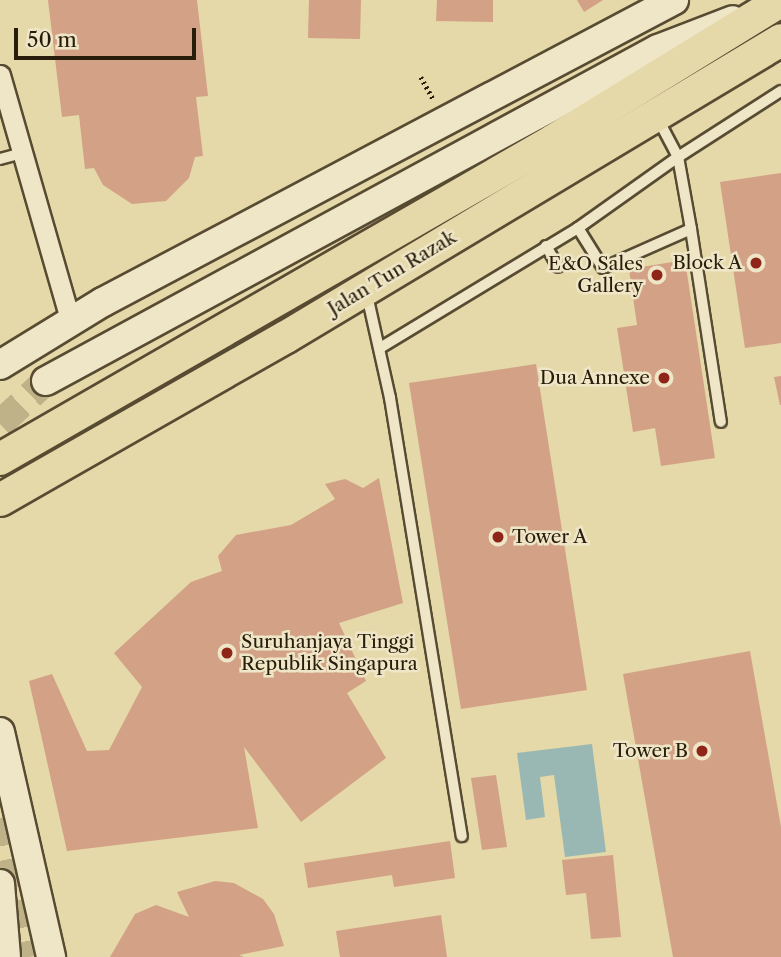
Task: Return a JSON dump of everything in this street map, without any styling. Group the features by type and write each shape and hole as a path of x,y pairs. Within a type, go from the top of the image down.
{"main road":[{"name":"Jalan Tun Razak","path":"0,459 541,148 781,1"},
{"name":"Jalan Tun Razak","path":"0,500 365,289 781,40"},
{"path":"0,452 34,441"}],"street":[{"path":"0,365 71,323 674,0"},
{"path":"46,381 658,49 781,1"},
{"path":"0,75 71,323"},
{"path":"0,732 51,957"},
{"path":"0,884 6,957"}],"lane":[{"path":"380,348 578,228 678,157 781,91"},
{"path":"657,116 678,157 721,422"},
{"path":"0,159 23,153"},
{"path":"578,228 603,268 691,229"},
{"path":"546,246 558,267"},
{"path":"365,289 380,348 462,836"}],"water":[{"path":"592,744 606,852 565,857 554,775 540,777 545,817 526,820 517,753"}],"building":[{"path":"48,0 197,0 208,96 196,97 203,156 195,157 189,178 166,201 132,204 103,185 94,168 85,169 79,115 62,117"},
{"path":"309,0 361,0 360,39 308,38"},
{"path":"437,0 493,0 493,22 436,21"},
{"path":"577,0 603,0 584,12"},
{"name":"Block A","path":"781,173 781,343 745,348 720,182"},
{"name":"Dua Annexe","path":"685,260 715,458 661,466 655,428 633,432 617,328 637,325 629,269"},
{"name":"Tower A","path":"536,364 587,690 461,709 409,383"},
{"path":"781,376 781,405 780,405 774,377"},
{"path":"379,478 403,603 339,623 366,681 347,693 386,758 301,822 244,747 258,828 67,851 29,681 52,674 87,751 109,750 142,687 114,653 191,582 222,571 218,556 236,535 291,525 335,499 325,484 345,479 363,488"},
{"name":"Tower B","path":"750,651 781,827 781,957 673,957 623,674"},
{"path":"496,775 507,847 482,850 471,778"},
{"path":"450,841 455,878 394,887 392,875 308,888 304,863"},
{"path":"613,855 621,937 591,939 586,893 566,895 562,860"},
{"path":"215,881 234,883 263,899 274,914 284,946 239,955 244,957 110,957 135,914 156,905 189,917 177,892"},
{"path":"441,915 447,957 340,957 336,931"}],"tunnel":[{"path":"0,424 46,381"},
{"path":"0,818 28,957"}],"place":[{"name":"Block A","path":"756,263"},
{"name":"E&O Sales Gallery","path":"657,275"},
{"name":"Dua Annexe","path":"664,378"},
{"name":"Tower A","path":"498,537"},
{"name":"Suruhanjaya Tinggi Republik Singapura","path":"227,653"},
{"name":"Tower B","path":"702,751"}]}
